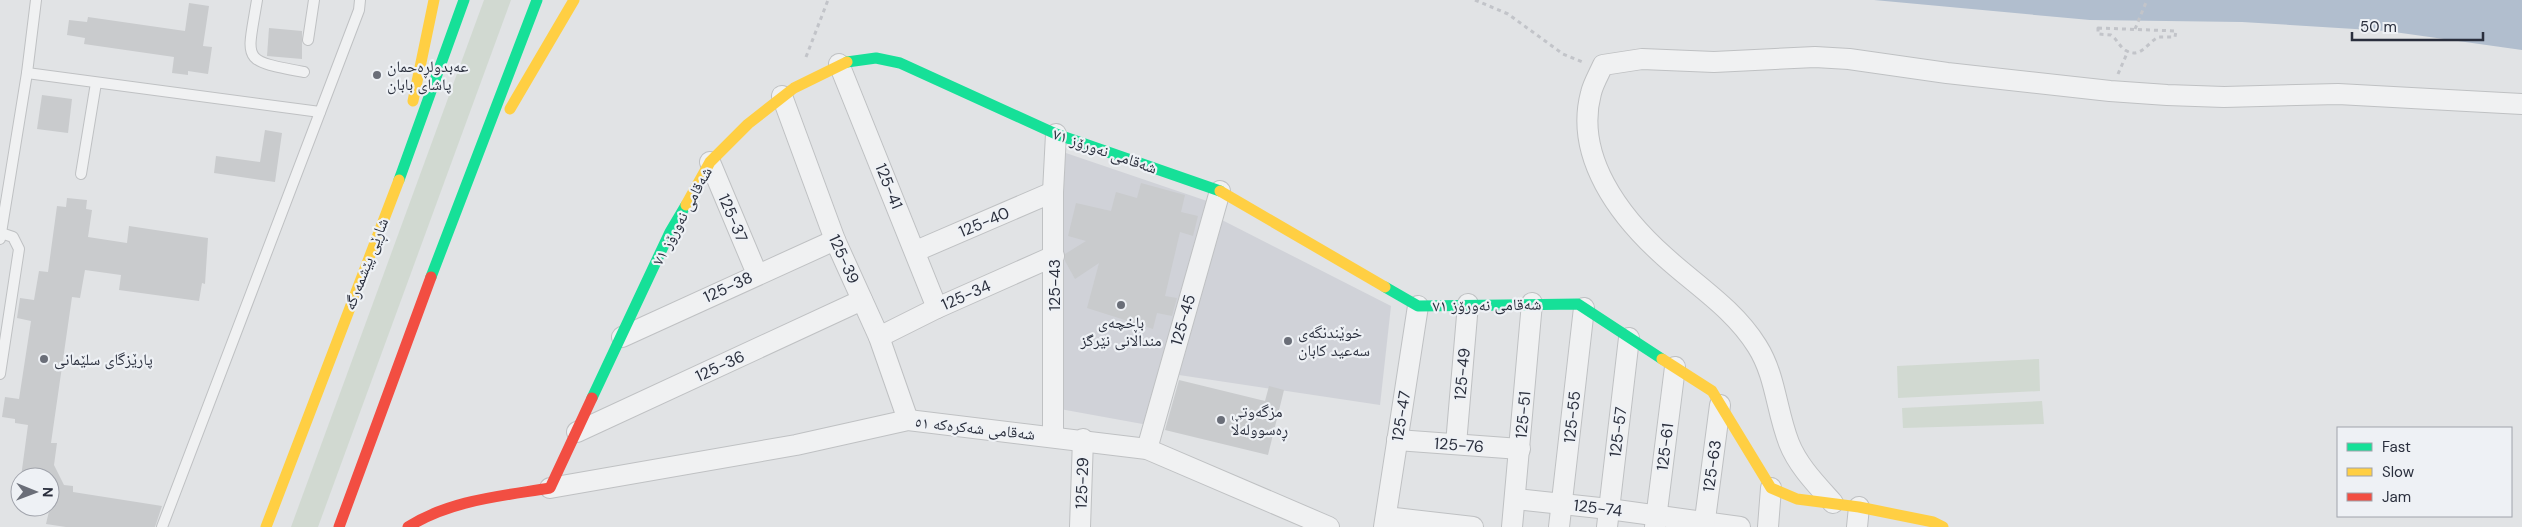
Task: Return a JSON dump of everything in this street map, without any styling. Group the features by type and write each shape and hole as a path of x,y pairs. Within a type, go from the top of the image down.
{"main road":[{"path":"397,183 434,0"},
{"name":"شاڕێی پێشمەرگە","path":"266,527 397,183 464,0"},
{"path":"339,527 457,207 537,0"},
{"path":"457,207 536,62 574,0"},
{"name":"شەقامی نەورۆز ٧١","path":"550,488 670,232 710,162 748,124 788,92 839,64 863,58 876,58 900,63 930,75 1056,134 1220,191 1418,306 1578,304 1712,391 1771,488"},
{"path":"408,527 443,509 550,488"},
{"path":"1771,488 1797,499 1859,507 1933,522 1943,527"}],"street":[{"path":"1833,504 1808,475 1789,444 1768,367 1745,329 1730,312 1643,237 1608,189 1594,162 1588,127 1591,92 1603,65 1642,59 1714,62 1815,57 2110,91 2224,97 2338,94 2522,104"},
{"name":"125-41","path":"839,64 916,251 937,308"},
{"name":"125-39","path":"788,92 835,240 879,337 908,420"},
{"name":"125-43","path":"1053,436 1053,192 1056,134"},
{"name":"125-37","path":"710,162 757,274"},
{"name":"125-45","path":"1147,449 1220,191"},
{"name":"125-40","path":"916,251 1053,192"},
{"name":"125-38","path":"622,337 835,240"},
{"name":"125-34","path":"879,337 937,308 1054,256"},
{"name":"125-36","path":"577,432 862,300"},
{"name":"125-49","path":"1456,444 1468,304"},
{"name":"125-51","path":"1512,527 1532,304"},
{"name":"125-47","path":"1385,522 1418,306"},
{"name":"125-55","path":"1560,527 1584,308"},
{"name":"125-57","path":"1608,518 1629,338"},
{"name":"125-61","path":"1656,521 1675,367"},
{"name":"125-63","path":"1705,525 1720,405"},
{"name":"شەقامی شەکرەکە ٥١","path":"550,488 796,445 908,420 1083,439 1147,449 1329,527"},
{"name":"125-29","path":"1080,527 1083,439"},
{"name":"125-76","path":"1397,440 1520,449"},
{"path":"1768,527 1771,488"},
{"name":"125-74","path":"1516,499 1562,504 1608,518 1740,527"},
{"path":"1857,527 1859,507"},
{"path":"1385,522 1473,527"}],"lane":[{"path":"0,374 19,249 13,237 0,236 27,73 36,0"},
{"path":"257,0 250,46 252,56 264,65 304,72"},
{"path":"308,40 314,0"},
{"path":"162,527 359,10 360,0"},
{"path":"27,73 320,112"},
{"path":"81,174 96,83"}],"path":[{"path":"788,92 828,0"},
{"path":"1475,0 1508,14 1562,54 1582,62 1603,65"},
{"path":"2135,30 2147,0"},
{"path":"2098,28 2176,31 2175,38 2159,37 2144,50 2128,51 2111,35 2098,34 2098,28"},
{"path":"2110,91 2128,51"}],"shaded area":[{"path":"484,0 511,0 318,527 291,527"},
{"name":"باخچەی منداڵانی نێرگز","path":"1063,152 1210,202 1148,425 1060,409"},
{"name":"خوێندنگەی سەعید کابان","path":"1222,220 1391,306 1380,405 1179,375"},
{"path":"2039,359 2040,391 1898,398 1897,366"},
{"path":"2042,401 2044,424 1903,428 1902,408"}],"water":[{"path":"1874,0 2522,0 2522,50 2387,31 2242,22 2090,20"}],"building":[{"path":"189,3 209,6 203,46 212,47 208,74 188,71 188,75 172,73 174,57 84,44 85,38 67,35 69,20 87,22 88,17 185,31"},
{"path":"269,28 302,31 302,59 267,56"},
{"path":"42,95 72,99 68,133 37,129"},
{"path":"265,130 282,133 275,182 214,173 216,156 260,162"},
{"path":"1141,183 1185,195 1181,212 1198,216 1193,236 1180,232 1165,296 1177,298 1172,316 1157,313 1153,329 1087,308 1099,263 1075,279 1065,261 1065,254 1086,241 1068,236 1076,203 1111,211 1116,192 1137,198"},
{"name":"پارێزگای سلێمانی","path":"67,198 87,200 86,209 92,210 88,237 127,243 129,226 208,238 205,284 202,283 199,301 119,290 121,275 85,270 80,298 72,297 51,443 57,443 55,467 22,467 28,425 15,423 15,419 2,417 5,397 19,399 31,321 17,318 20,298 34,300 39,271 48,272 57,206 66,207"},
{"name":"مزگەوتی ڕەسوولەڵا","path":"1179,380 1265,401 1269,386 1284,390 1268,455 1165,430"},
{"name":"پارێزگای سلێمانی","path":"60,477 64,485 73,486 73,492 162,506 155,527 66,527 46,524 48,517 60,517"}],"traffic: fast":[{"path":"399,180 464,0"},
{"path":"431,277 537,0"},
{"path":"847,62 876,58 900,63 1056,134 1220,191"},
{"path":"592,398 670,232 686,205"},
{"path":"1385,287 1418,306 1578,304 1662,359"}],"traffic: slow":[{"path":"413,101 434,0"},
{"path":"510,109 574,0"},
{"path":"686,205 710,162 748,124 794,88 847,62"},
{"path":"266,527 399,180"},
{"path":"1220,191 1385,287"},
{"path":"1662,359 1712,391 1771,488 1797,499 1859,507 1933,522 1943,527"}],"traffic: jam":[{"path":"339,527 431,277"},
{"path":"408,527 441,511 477,500 550,488 592,398"}],"place":[{"name":"عەبدولڕەحمان پاشای بابان","path":"377,75"},
{"name":"باخچەی منداڵانی نێرگز","path":"1121,305"},
{"name":"خوێندنگەی سەعید کابان","path":"1288,341"},
{"name":"پارێزگای سلێمانی","path":"44,359"},
{"name":"مزگەوتی ڕەسوولەڵا","path":"1221,420"}]}
